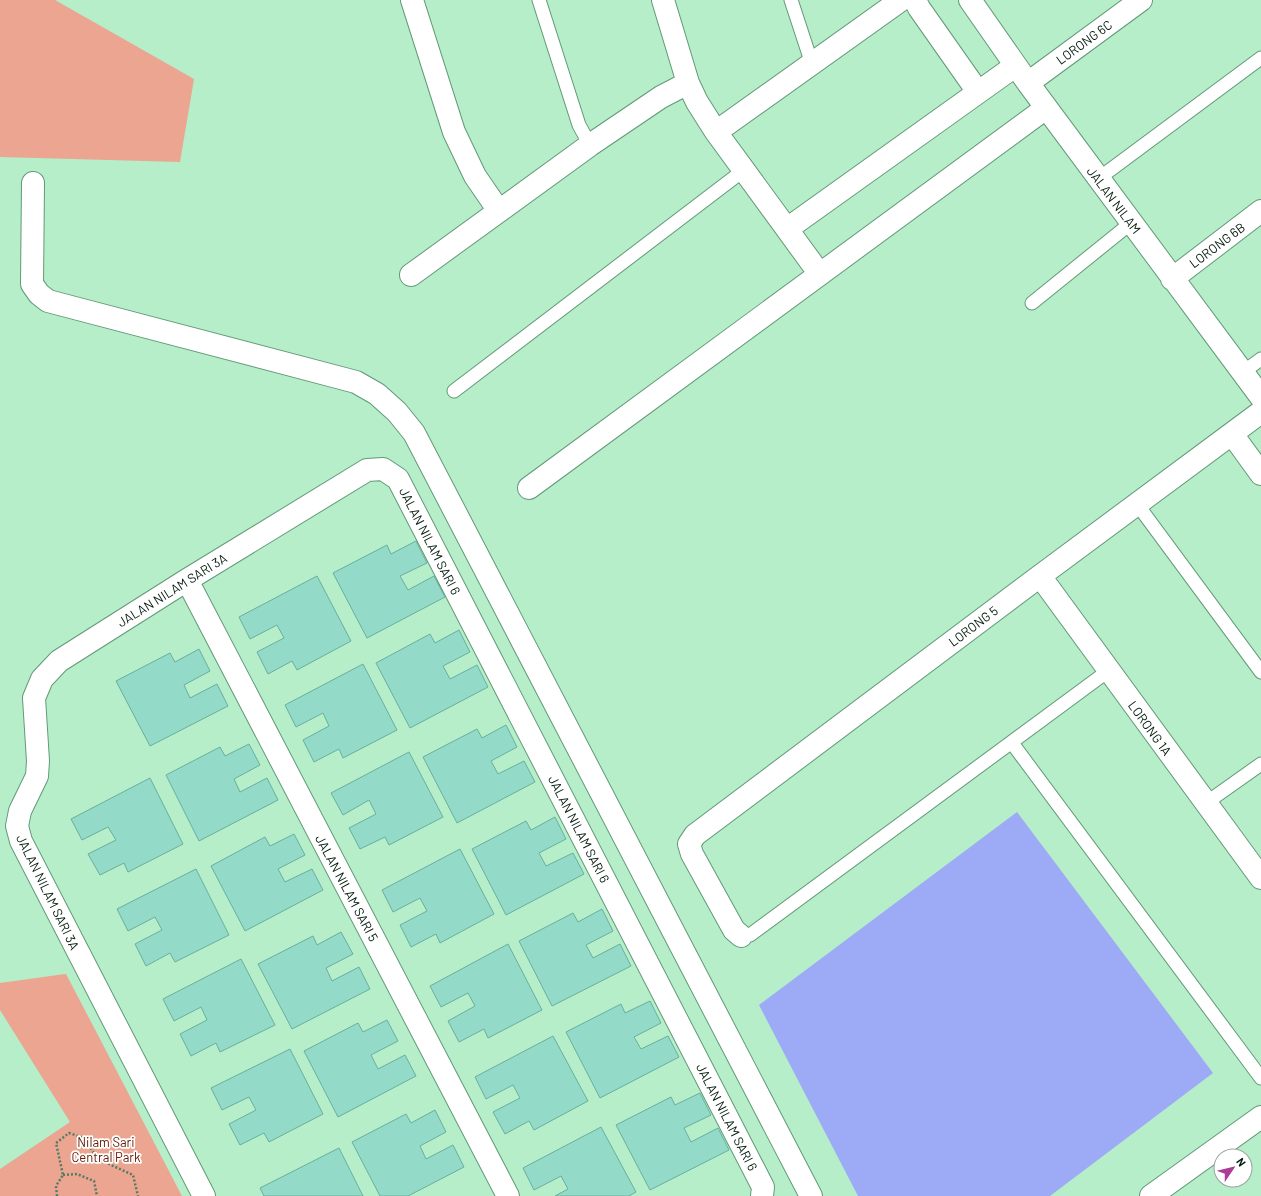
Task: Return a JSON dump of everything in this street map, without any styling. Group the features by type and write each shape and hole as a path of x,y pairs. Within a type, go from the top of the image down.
{"street":[{"path":"412,0 454,132 476,176 499,211"},
{"path":"663,0 688,83 697,102 716,132 820,273"},
{"path":"716,132 901,0"},
{"path":"915,0 919,8 978,92"},
{"name":"JALAN NILAM","path":"970,0 1028,84 1261,397"},
{"name":"LORONG 6C","path":"1028,84 1141,0"},
{"path":"787,229 1015,66"},
{"path":"411,274 590,145 661,97 688,83"},
{"path":"529,488 1046,108"},
{"path":"33,182 32,284 39,294 48,301 356,382 377,394 397,412 414,433 811,1196"},
{"name":"LORONG 6B","path":"1172,279 1261,211"},
{"name":"LORONG 5","path":"740,936 734,930 692,854 689,844 695,835 1261,412"},
{"path":"1232,434 1261,474"},
{"name":"JALAN NILAM SARI 3A","path":"204,1196 21,841 17,826 20,810 37,776 38,761 34,698 42,679 59,661 187,580 367,470 383,469"},
{"name":"JALAN NILAM SARI 6","path":"383,469 398,479 402,486 760,1180 763,1187 762,1196"},
{"name":"LORONG 1A","path":"1040,576 1108,671 1261,878"},
{"name":"JALAN NILAM SARI 5","path":"187,580 508,1196"},
{"path":"1151,1196 1261,1117"}],"lane":[{"path":"539,0 579,125 590,145"},
{"path":"791,0 812,64"},
{"path":"1098,179 1261,58"},
{"path":"454,391 744,170"},
{"path":"1032,303 1131,223"},
{"path":"1242,373 1261,359"},
{"path":"1137,504 1261,672"},
{"path":"740,936 750,935 1108,671"},
{"path":"1012,743 1261,1078"},
{"path":"1206,803 1261,764"}],"path":[{"path":"57,1196 56,1186 63,1175 56,1143 69,1133 84,1138 96,1156 133,1175 138,1196"},
{"path":"63,1175 77,1174 94,1181 97,1196"}],"green space":[{"path":"0,0 55,0 194,79 180,162 0,157"},
{"name":"Nilam Sari Central Park","path":"66,974 182,1196 0,1196 0,1169 70,1122 0,1010 0,983"}],"water":[{"path":"1017,812 1213,1073 1050,1196 858,1196 759,1005"}],"building":[{"path":"416,541 427,563 400,576 408,590 434,576 445,597 367,638 333,573 387,545 391,554"},
{"path":"317,576 351,641 297,670 292,661 268,674 257,652 284,638 277,625 250,639 239,617"},
{"path":"459,630 470,652 443,666 450,679 477,665 488,687 410,728 376,663 430,634 435,643"},
{"path":"199,649 210,671 184,685 190,698 217,684 228,706 150,746 116,681 170,653 175,662"},
{"path":"363,664 397,730 343,758 339,749 314,762 303,740 329,726 323,713 296,727 285,705"},
{"path":"506,725 517,747 491,761 498,774 524,761 535,782 457,823 423,757 477,729 482,738"},
{"path":"249,744 260,765 234,779 240,792 267,778 278,800 199,841 166,775 220,747 225,756"},
{"path":"409,752 443,817 389,845 385,837 360,849 349,828 376,814 369,800 343,815 331,793"},
{"path":"150,778 183,844 128,872 124,863 100,875 88,854 116,840 108,827 82,840 71,819"},
{"path":"555,817 566,839 539,853 546,866 573,853 584,874 506,915 472,849 526,821 531,830"},
{"path":"294,834 305,855 278,869 285,882 312,869 323,890 245,931 211,866 265,837 270,846"},
{"path":"460,849 494,914 440,943 436,934 411,947 400,925 427,911 420,898 393,912 382,890"},
{"path":"196,869 229,935 175,962 170,953 146,966 135,944 162,930 155,917 128,931 117,909"},
{"path":"602,909 613,931 586,945 593,958 620,944 631,966 552,1006 519,941 573,913 578,922"},
{"path":"341,932 353,954 326,968 332,981 359,967 370,989 292,1029 258,964 313,936 317,945"},
{"path":"508,944 542,1010 488,1038 484,1029 459,1042 448,1021 475,1006 468,993 441,1007 430,986"},
{"path":"241,959 275,1025 220,1052 216,1043 191,1056 180,1034 207,1020 201,1007 174,1021 163,999"},
{"path":"650,1001 661,1023 634,1037 641,1049 668,1036 679,1057 600,1098 566,1032 621,1004 625,1013"},
{"path":"387,1020 398,1041 371,1055 378,1069 405,1055 416,1076 338,1117 304,1051 358,1023 363,1032"},
{"path":"553,1036 588,1101 534,1130 529,1121 505,1134 493,1112 520,1098 513,1085 486,1099 475,1077"},
{"path":"290,1049 323,1114 269,1142 264,1133 240,1145 229,1124 256,1110 249,1097 222,1110 211,1088"},
{"path":"700,1093 711,1115 684,1128 691,1142 718,1128 729,1150 650,1190 616,1125 671,1097 675,1105"},
{"path":"435,1110 446,1132 420,1146 426,1159 453,1145 464,1167 408,1196 380,1196 352,1142 406,1114 411,1123"},
{"path":"601,1127 636,1192 629,1196 555,1196 568,1189 561,1176 534,1190 523,1168"},
{"path":"339,1148 363,1196 264,1196 260,1188"}]}
